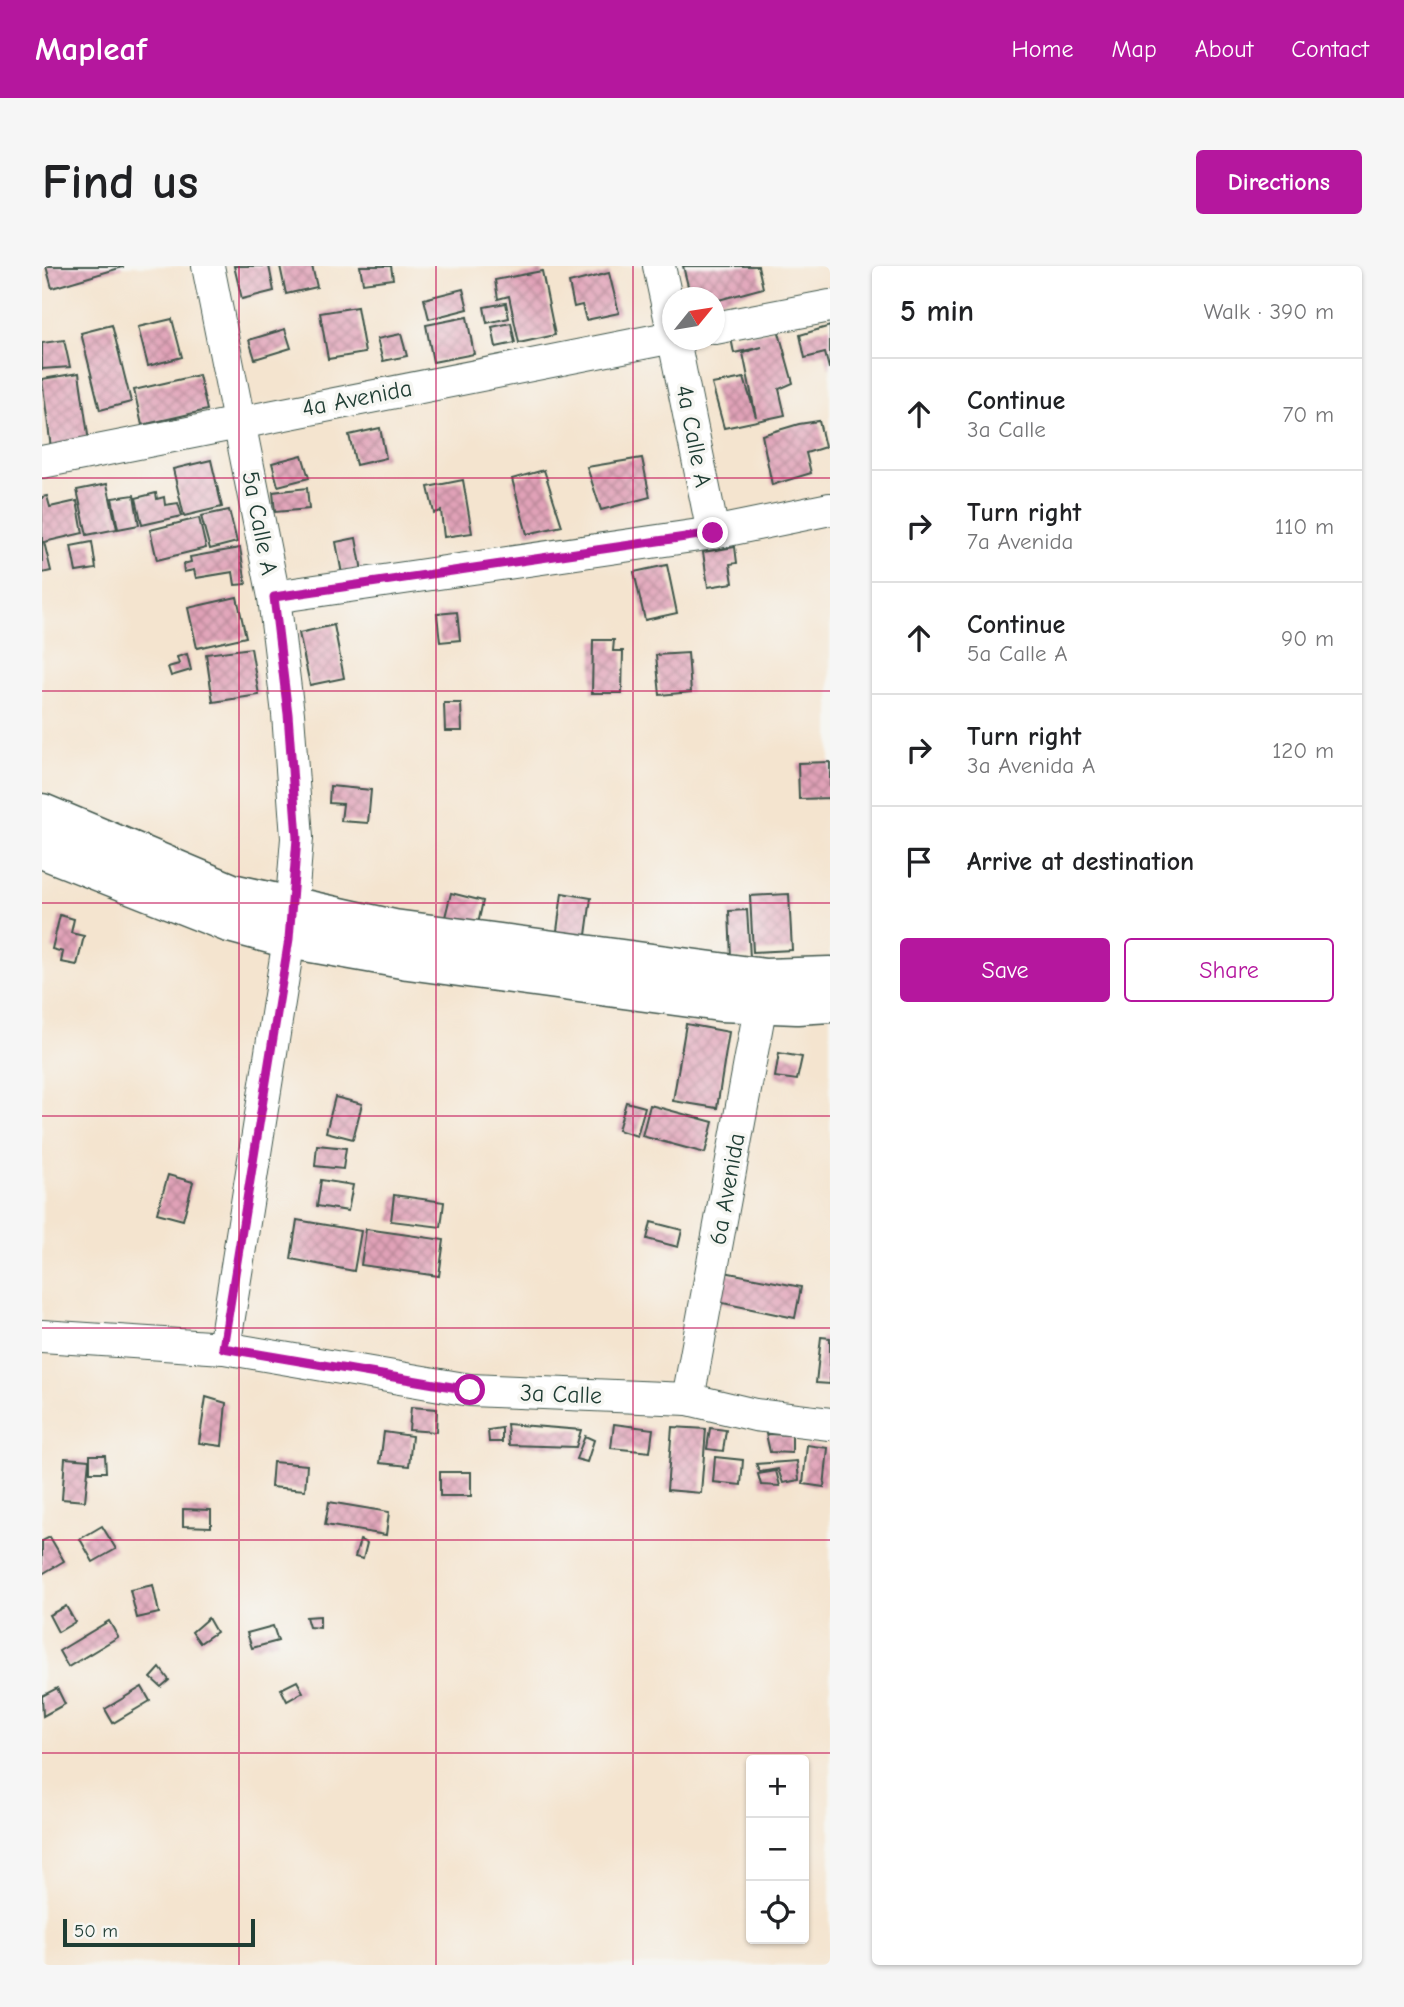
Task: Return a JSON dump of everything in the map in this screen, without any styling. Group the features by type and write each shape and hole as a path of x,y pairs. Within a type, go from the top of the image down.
{"main road":[{"path":"42,813 232,893 290,923"},
{"path":"42,849 229,923 290,923 394,929 830,1003"},
{"path":"763,991 830,976"}],"street":[{"name":"5a Calle A","path":"208,266 274,597 288,714 297,838 290,923 223,1348"},
{"path":"659,266 664,287"},
{"path":"725,326 830,306"},
{"name":"4a Avenida","path":"42,462 239,421 662,340"},
{"name":"4a Calle A","path":"675,350 713,533"},
{"path":"274,597 713,533 830,509"},
{"name":"6a Avenida","path":"688,1399 763,991"},
{"name":"3a Calle","path":"42,1336 223,1348 470,1390 688,1399 755,1415 830,1424"}],"building":[{"path":"46,266 123,266 123,267 52,288"},
{"path":"234,266 269,266 274,291 242,299"},
{"path":"280,266 312,266 317,287 286,294"},
{"path":"360,266 391,266 393,279 363,283"},
{"path":"683,266 758,266 763,288 725,298 725,287 688,287"},
{"path":"542,271 555,335 519,343 509,296 498,299 495,280"},
{"path":"609,273 619,313 586,320 582,305 574,307 569,283"},
{"path":"463,289 468,309 429,319 424,299"},
{"path":"506,303 509,318 487,323 484,307"},
{"path":"357,307 365,353 328,359 320,313"},
{"path":"467,317 474,354 433,362 426,325"},
{"path":"172,319 182,357 148,366 138,327"},
{"path":"511,323 515,343 496,347 492,327"},
{"path":"112,325 131,402 100,410 81,333"},
{"path":"830,326 829,368 825,353 805,358 800,335"},
{"path":"285,329 291,348 255,359 249,340"},
{"path":"778,329 793,383 779,389 785,415 724,428 712,384 744,378 756,417 743,353 762,347 734,353 731,338"},
{"path":"401,334 407,356 383,361 377,339"},
{"path":"64,340 70,367 42,369 42,343"},
{"path":"79,373 89,442 51,448 42,379"},
{"path":"199,375 207,410 142,425 134,390"},
{"path":"819,421 825,447 806,453 811,473 772,485 762,435"},
{"path":"380,428 386,458 356,465 349,435"},
{"path":"302,455 309,478 278,486 272,463"},
{"path":"642,458 650,497 601,510 587,467"},
{"path":"211,460 222,507 184,516 173,469"},
{"path":"544,470 562,526 527,534 512,479"},
{"path":"463,480 472,533 444,537 441,511 434,513 428,487"},
{"path":"107,484 117,529 87,535 77,490"},
{"path":"307,488 309,509 275,512 273,492"},
{"path":"156,493 157,499 164,497 165,505 178,503 182,516 142,525 136,498"},
{"path":"134,495 139,525 118,529 112,498"},
{"path":"47,496 50,507 77,501 83,533 44,542 51,571 42,573 42,497"},
{"path":"229,510 237,542 210,549 201,516"},
{"path":"199,518 206,548 157,560 150,530"},
{"path":"356,538 362,571 342,574 336,542"},
{"path":"92,542 96,569 76,572 71,546"},
{"path":"735,547 737,563 730,564 733,583 708,587 703,552"},
{"path":"240,548 246,584 235,585 233,572 196,578 194,570 184,572 183,564 191,562 190,557"},
{"path":"667,565 677,613 645,620 634,572"},
{"path":"237,597 246,637 197,648 188,608"},
{"path":"457,612 460,640 440,642 437,614"},
{"path":"334,625 344,678 310,685 299,633"},
{"path":"593,640 614,640 613,651 623,651 622,693 592,693"},
{"path":"251,648 259,695 213,702 206,654"},
{"path":"688,653 691,692 660,695 656,655"},
{"path":"187,654 191,670 171,676 168,667 179,664 177,657"},
{"path":"444,703 461,703 462,731 445,731"},
{"path":"830,762 830,798 799,799 798,763"},
{"path":"330,786 371,790 368,823 341,821 343,804 329,803"},
{"path":"451,893 483,901 478,924 445,917"},
{"path":"562,893 591,898 584,950 555,946"},
{"path":"789,894 792,950 753,952 750,896"},
{"path":"747,910 750,957 731,958 729,911"},
{"path":"60,915 74,919 71,933 84,936 77,965 61,962 63,952 52,949"},
{"path":"686,1024 729,1032 717,1108 673,1101"},
{"path":"779,1053 802,1057 797,1080 775,1077"},
{"path":"335,1097 362,1104 353,1139 326,1132"},
{"path":"626,1102 645,1107 637,1136 618,1130"},
{"path":"650,1105 713,1122 705,1153 642,1136"},
{"path":"317,1145 346,1148 343,1169 315,1166"},
{"path":"168,1175 193,1182 183,1220 157,1213"},
{"path":"321,1180 353,1185 348,1211 317,1206"},
{"path":"394,1195 444,1202 441,1227 391,1221"},
{"path":"297,1220 361,1231 354,1271 291,1259"},
{"path":"651,1222 682,1230 678,1247 647,1239"},
{"path":"366,1229 444,1240 439,1276 361,1265"},
{"path":"724,1272 801,1287 795,1318 718,1302"},
{"path":"821,1337 830,1338 830,1384 816,1383"},
{"path":"206,1397 226,1403 222,1446 199,1443"},
{"path":"411,1407 437,1409 436,1432 409,1430"},
{"path":"507,1424 581,1430 576,1447 509,1445"},
{"path":"614,1424 653,1429 650,1452 611,1448"},
{"path":"672,1427 706,1429 701,1493 667,1490"},
{"path":"502,1428 502,1442 489,1442 488,1430"},
{"path":"710,1428 726,1430 723,1451 707,1449"},
{"path":"384,1432 412,1436 409,1466 380,1463"},
{"path":"766,1434 792,1435 792,1453 770,1452"},
{"path":"585,1436 594,1440 587,1462 576,1459"},
{"path":"807,1445 828,1448 824,1487 803,1484"},
{"path":"90,1455 105,1455 106,1472 90,1472"},
{"path":"715,1457 743,1460 741,1485 713,1482"},
{"path":"65,1458 89,1460 85,1501 62,1499"},
{"path":"797,1461 799,1480 783,1483 778,1469 760,1472 756,1464"},
{"path":"273,1462 307,1465 305,1490 271,1487"},
{"path":"776,1471 780,1486 761,1485 758,1474"},
{"path":"440,1472 471,1472 471,1496 440,1496"},
{"path":"329,1502 389,1512 386,1535 325,1525"},
{"path":"183,1509 211,1510 211,1527 183,1526"},
{"path":"102,1526 116,1549 93,1562 80,1539"},
{"path":"50,1537 64,1561 42,1574 42,1541"},
{"path":"360,1540 367,1543 363,1559 355,1557"},
{"path":"153,1585 159,1613 137,1618 130,1590"},
{"path":"66,1606 75,1622 58,1632 49,1615"},
{"path":"320,1616 320,1628 309,1627 306,1617"},
{"path":"208,1618 216,1632 200,1643 192,1632"},
{"path":"109,1621 118,1637 68,1667 59,1651"},
{"path":"273,1626 278,1641 252,1648 247,1633"},
{"path":"160,1668 169,1680 161,1687 151,1678"},
{"path":"297,1681 303,1692 287,1701 281,1689"},
{"path":"142,1687 150,1701 113,1723 105,1709"},
{"path":"57,1688 65,1704 43,1716 42,1696"}],"route":[{"path":"470,1390 223,1348 289,939 297,838 288,714 274,597 713,533"}]}
